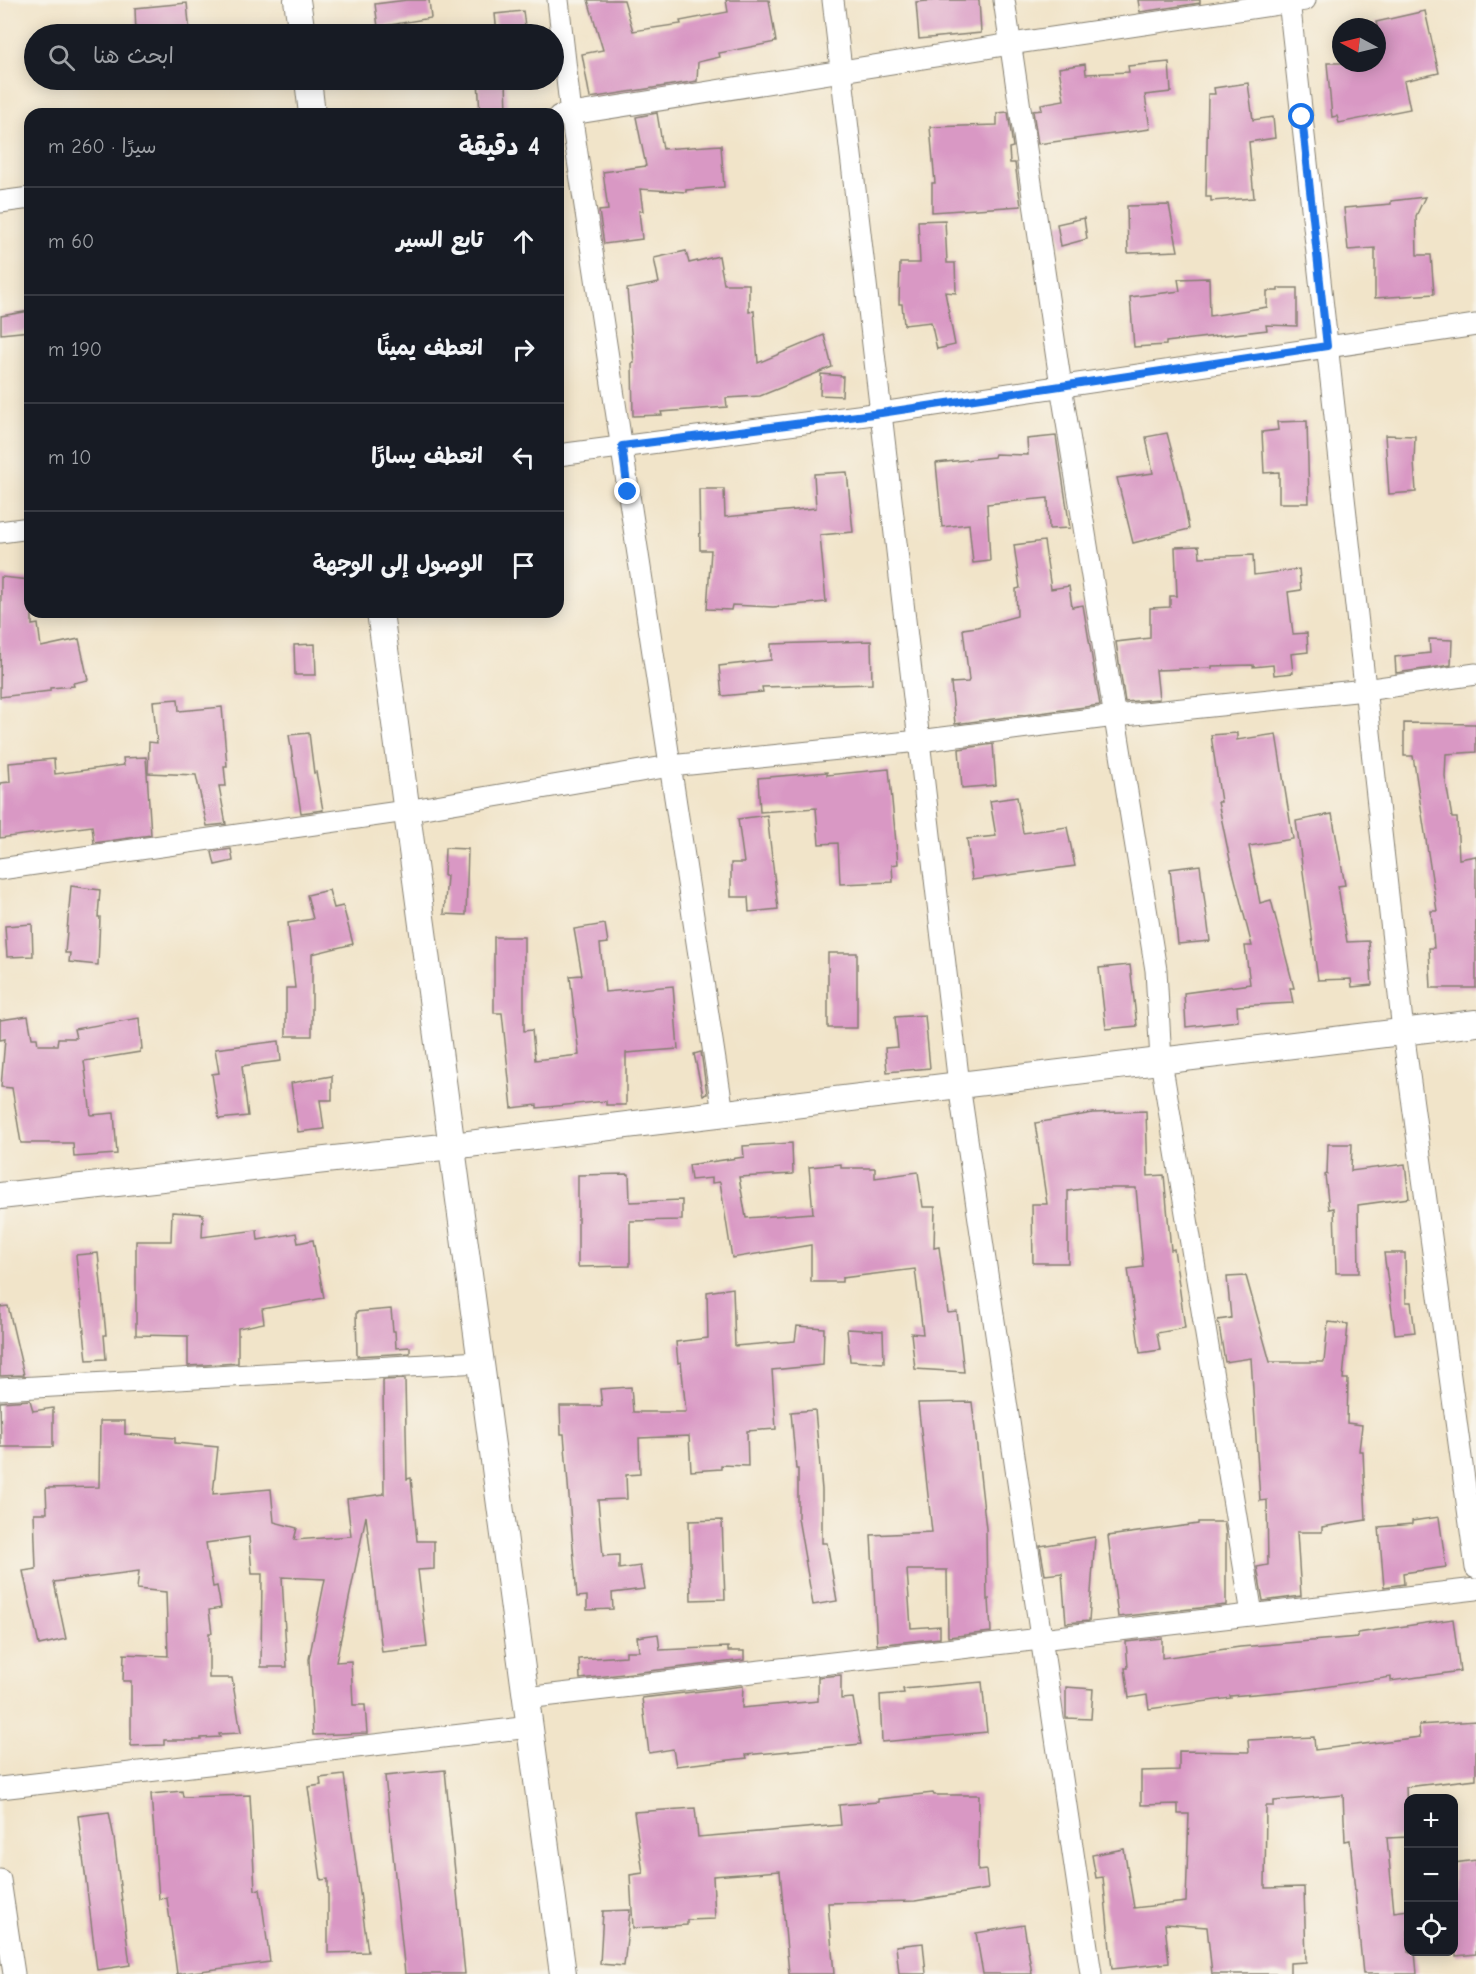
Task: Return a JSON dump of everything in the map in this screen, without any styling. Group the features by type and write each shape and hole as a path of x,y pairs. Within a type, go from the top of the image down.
{"street":[{"path":"297,0 301,24"},
{"path":"558,0 559,24"},
{"path":"833,0 959,1085 1091,1974"},
{"path":"1005,0 1061,386 1156,970 1161,1061 1252,1614"},
{"path":"565,115 1294,1 1327,346 1402,1031 1476,1568"},
{"path":"309,90 311,108"},
{"path":"563,90 565,115 622,446 723,1113"},
{"path":"0,202 24,199"},
{"path":"564,453 881,413 1476,325"},
{"path":"0,532 24,529"},
{"path":"381,618 563,1974"},
{"path":"0,869 406,811 670,766 919,741 1115,716 1365,690 1476,674"},
{"path":"0,1196 452,1146 1476,1023"},
{"path":"0,1389 480,1362"},
{"path":"526,1698 1476,1589"},
{"path":"0,1788 530,1727"},
{"path":"0,1880 14,1974"}],"building":[{"path":"429,0 431,18 396,24 378,24 375,4"},
{"path":"588,0 624,0 633,31 681,24 680,21 728,12 726,0 769,0 776,42 719,53 720,57 698,62 697,81 590,98 582,54 603,50"},
{"path":"979,0 981,33 919,39 916,2"},
{"path":"1138,0 1200,0 1200,3 1140,12"},
{"path":"187,3 189,24 136,24 135,8"},
{"path":"523,11 525,24 496,24 495,14"},
{"path":"1425,11 1439,73 1404,81 1410,109 1339,123 1337,116 1332,117 1327,63 1332,63 1332,72 1386,72 1386,20"},
{"path":"1169,62 1171,92 1145,95 1150,129 1038,144 1033,111 1042,110 1041,104 1064,100 1059,68 1085,64 1086,74 1129,72 1128,66"},
{"path":"1248,83 1253,120 1273,117 1275,138 1249,142 1254,198 1211,201 1211,197 1206,197 1208,94 1215,94 1214,88"},
{"path":"479,90 506,90 507,108 480,108"},
{"path":"1008,112 1013,147 1009,148 1010,163 1015,163 1021,206 932,212 932,183 935,183 930,127 997,125 997,113"},
{"path":"657,113 663,149 721,145 724,187 686,190 686,192 640,189 643,211 639,211 642,239 604,244 599,211 608,210 603,172 646,166 636,117"},
{"path":"1425,197 1416,216 1417,255 1431,255 1434,294 1375,298 1375,248 1348,250 1344,208 1391,204 1391,201"},
{"path":"1169,205 1178,251 1128,253 1127,206"},
{"path":"1084,218 1087,239 1061,246 1057,224"},
{"path":"945,220 947,263 955,263 956,293 945,292 955,345 937,349 931,322 904,325 902,304 899,304 900,263 920,263 918,221"},
{"path":"686,251 689,263 719,256 724,284 749,284 749,312 754,311 758,363 824,335 832,367 760,396 726,398 727,407 633,416 632,363 634,363 627,289 659,283 654,258"},
{"path":"1209,278 1210,316 1267,307 1267,291 1278,291 1278,288 1297,288 1297,326 1266,325 1267,330 1166,342 1166,345 1134,347 1130,297 1180,291 1178,279"},
{"path":"24,312 24,332 1,334 1,316"},
{"path":"821,374 843,376 842,396 820,395"},
{"path":"1307,421 1309,503 1279,503 1279,472 1264,473 1262,432 1278,430 1277,422"},
{"path":"1167,433 1182,490 1189,529 1133,543 1117,478 1153,473 1146,437"},
{"path":"1385,435 1415,436 1416,492 1389,494"},
{"path":"1056,436 1070,528 1049,529 1048,498 987,504 990,561 973,563 969,524 942,527 936,463 994,457 995,454 1028,455 1027,439"},
{"path":"847,472 853,532 820,535 826,602 773,607 732,605 731,610 707,609 711,550 700,550 699,489 724,489 725,517 816,508 814,474"},
{"path":"1044,541 1051,589 1069,586 1072,607 1083,605 1100,705 955,724 951,683 968,682 969,680 963,629 1017,616 1016,589 1020,588 1014,545"},
{"path":"1199,546 1200,557 1253,555 1254,575 1299,569 1301,590 1288,592 1293,634 1307,633 1308,652 1291,654 1293,673 1274,675 1273,665 1156,670 1159,699 1125,702 1116,642 1150,638 1150,608 1170,607 1170,596 1177,596 1175,547"},
{"path":"1,577 24,579 24,618 32,618 32,625 38,624 41,647 79,639 88,680 73,683 74,686 50,688 50,691 0,697"},
{"path":"1429,639 1452,640 1451,665 1396,673 1395,657 1430,653"},
{"path":"871,641 872,684 762,687 763,692 722,696 719,666 771,660 771,644"},
{"path":"315,644 316,675 295,675 294,645"},
{"path":"178,699 179,711 222,707 227,766 224,766 226,786 219,786 226,824 207,826 196,775 148,773 149,742 157,743 153,701"},
{"path":"1404,723 1476,724 1476,752 1446,754 1445,777 1452,818 1457,818 1459,859 1476,856 1476,988 1431,988 1429,948 1434,948 1431,911 1437,911 1413,756 1404,756"},
{"path":"309,733 314,773 316,772 323,810 301,813 289,735"},
{"path":"1237,733 1237,740 1276,734 1293,839 1249,846 1260,903 1271,900 1294,988 1290,988 1293,1003 1237,1006 1238,1021 1186,1027 1184,993 1250,984 1245,946 1252,946 1218,802 1221,802 1211,735"},
{"path":"993,744 996,785 962,788 959,749"},
{"path":"146,757 151,835 94,843 92,826 0,838 0,783 10,782 9,763 54,759 55,774 124,765 123,758"},
{"path":"889,769 898,864 892,865 893,882 840,884 838,843 819,844 816,808 760,812 758,778"},
{"path":"1017,797 1023,833 1067,827 1075,866 972,880 967,839 996,836 990,801"},
{"path":"1332,814 1345,885 1338,886 1347,942 1369,941 1372,985 1352,987 1351,979 1318,980 1296,821"},
{"path":"767,815 778,909 749,912 748,897 731,897 731,863 744,863 738,819"},
{"path":"445,848 468,849 466,915 444,914 447,876 444,876"},
{"path":"231,849 233,861 215,865 212,852"},
{"path":"1200,865 1210,941 1178,944 1170,869"},
{"path":"71,886 100,890 98,965 69,962 70,953 65,953"},
{"path":"329,890 334,908 343,906 353,944 312,954 312,1036 286,1036 286,988 295,988 288,923 313,919 307,895"},
{"path":"32,924 33,956 7,957 5,926"},
{"path":"605,924 608,943 600,944 605,992 673,986 678,1049 626,1053 626,1105 606,1105 606,1101 537,1108 537,1105 512,1108 502,1013 494,1013 494,937 524,937 524,1031 532,1030 535,1060 579,1055 570,976 582,975 574,929"},
{"path":"828,953 857,953 857,1028 828,1028"},
{"path":"1130,965 1137,1026 1106,1029 1099,968"},
{"path":"925,1015 930,1068 887,1072 885,1048 898,1047 895,1017"},
{"path":"28,1016 32,1038 37,1038 38,1045 57,1045 58,1038 76,1038 74,1029 139,1018 142,1049 140,1052 84,1061 91,1115 114,1113 117,1154 74,1157 73,1143 21,1143 12,1088 1,1087 5,1039 0,1040 0,1020"},
{"path":"279,1041 281,1061 242,1066 248,1116 219,1119 212,1074 219,1073 215,1049"},
{"path":"701,1052 707,1094 703,1095 694,1054"},
{"path":"332,1076 332,1100 320,1100 324,1129 298,1132 291,1083"},
{"path":"1146,1111 1148,1176 1164,1175 1171,1250 1174,1249 1185,1328 1157,1333 1160,1350 1140,1353 1128,1269 1143,1267 1136,1188 1089,1188 1068,1191 1068,1263 1033,1263 1032,1204 1047,1204 1035,1123 1093,1113"},
{"path":"792,1143 793,1174 739,1177 746,1218 813,1213 809,1167 841,1164 841,1168 875,1168 875,1178 918,1172 923,1207 935,1207 934,1248 939,1247 948,1313 957,1312 964,1372 915,1369 911,1333 923,1334 915,1269 842,1278 842,1282 811,1282 811,1245 732,1258 720,1182 712,1183 712,1178 691,1180 689,1165 744,1157 743,1146"},
{"path":"1328,1144 1352,1144 1351,1171 1405,1164 1409,1198 1358,1205 1359,1273 1336,1273 1334,1208 1329,1209 1325,1175 1327,1174"},
{"path":"629,1174 630,1202 682,1200 682,1220 630,1221 630,1266 578,1267 578,1175"},
{"path":"172,1212 203,1214 202,1237 257,1230 258,1240 296,1233 298,1243 313,1240 324,1298 262,1309 264,1323 238,1328 238,1363 188,1366 188,1336 136,1335 136,1241 171,1241"},
{"path":"98,1253 106,1335 104,1335 106,1359 87,1360 76,1255"},
{"path":"1384,1253 1405,1253 1406,1302 1411,1302 1415,1332 1395,1334"},
{"path":"1246,1276 1270,1362 1324,1362 1328,1322 1348,1324 1343,1379 1348,1379 1347,1423 1362,1425 1359,1451 1363,1451 1366,1520 1322,1527 1322,1532 1297,1532 1301,1596 1263,1601 1257,1567 1268,1565 1267,1500 1260,1501 1251,1358 1225,1362 1218,1320 1231,1318 1227,1277"},
{"path":"733,1288 735,1346 795,1341 797,1326 824,1328 823,1365 772,1370 776,1429 747,1431 748,1466 721,1465 721,1469 691,1471 689,1436 639,1438 640,1474 626,1475 627,1499 598,1500 603,1556 619,1555 619,1569 640,1566 644,1589 612,1593 613,1609 587,1610 587,1596 577,1597 560,1406 602,1406 600,1389 631,1387 633,1412 686,1412 681,1362 678,1363 676,1342 708,1338 707,1292"},
{"path":"8,1306 24,1375 0,1376 0,1307"},
{"path":"391,1309 396,1348 410,1347 410,1353 357,1356 356,1312"},
{"path":"847,1329 883,1331 884,1363 850,1361"},
{"path":"405,1379 407,1479 411,1478 417,1541 434,1541 434,1569 418,1570 427,1647 382,1652 366,1516 336,1662 351,1661 353,1705 365,1705 367,1733 313,1735 309,1659 325,1579 282,1577 287,1667 261,1667 262,1574 252,1574 249,1537 206,1543 213,1587 217,1586 221,1608 209,1610 212,1633 209,1633 209,1678 232,1678 241,1733 219,1734 220,1737 201,1738 201,1740 164,1740 164,1745 131,1746 131,1681 123,1681 124,1654 168,1656 166,1592 137,1589 139,1571 54,1582 66,1639 39,1645 23,1571 36,1569 34,1513 47,1513 46,1488 99,1487 100,1421 125,1421 125,1434 175,1438 175,1443 218,1447 213,1494 271,1489 274,1522 297,1528 294,1540 351,1536 347,1499 384,1494 383,1380"},
{"path":"30,1400 33,1411 53,1408 53,1447 1,1447 0,1402"},
{"path":"972,1402 986,1529 987,1600 989,1599 991,1632 948,1637 947,1570 907,1570 911,1628 940,1626 940,1638 877,1645 871,1535 932,1532 918,1403"},
{"path":"815,1410 822,1490 822,1543 827,1543 837,1601 813,1605 798,1518 798,1469 796,1469 791,1412"},
{"path":"1439,1517 1446,1567 1403,1573 1404,1584 1384,1587 1379,1527 1412,1524 1412,1521"},
{"path":"722,1520 725,1599 691,1600 689,1521"},
{"path":"1198,1522 1224,1522 1226,1605 1118,1617 1108,1536 1198,1524"},
{"path":"1095,1537 1089,1621 1066,1623 1062,1573 1045,1575 1040,1546"},
{"path":"1453,1619 1460,1671 1391,1681 1391,1677 1303,1690 1230,1696 1231,1698 1149,1709 1147,1695 1129,1698 1125,1668 1128,1668 1126,1642 1162,1638 1162,1658 1240,1647 1358,1637 1358,1633"},
{"path":"658,1634 660,1650 728,1647 728,1651 744,1651 744,1660 580,1679 579,1659 626,1656 626,1651 639,1651 637,1637"},
{"path":"841,1675 841,1699 853,1698 861,1744 746,1755 747,1758 676,1766 673,1749 649,1753 642,1698 743,1686 742,1708 818,1701 818,1677"},
{"path":"982,1682 987,1732 882,1742 880,1695 904,1693 903,1689"},
{"path":"1066,1687 1093,1689 1091,1719 1066,1718"},
{"path":"1476,1721 1476,1779 1406,1787 1404,1837 1387,1838 1394,1912 1404,1911 1404,1956 1415,1956 1417,1974 1363,1974 1350,1840 1345,1841 1343,1795 1274,1801 1274,1806 1266,1806 1265,1888 1304,1887 1306,1962 1290,1963 1290,1974 1212,1974 1207,1927 1165,1924 1169,1963 1112,1969 1103,1877 1096,1878 1092,1855 1124,1849 1134,1908 1186,1902 1189,1814 1178,1814 1178,1804 1141,1805 1141,1771 1179,1770 1179,1751 1249,1752 1248,1740 1314,1737 1315,1750 1420,1737 1419,1725"},
{"path":"445,1770 465,1974 405,1974 385,1776"},
{"path":"344,1775 368,1952 328,1953 328,1879 321,1880 308,1787 321,1785 320,1778"},
{"path":"182,1791 183,1797 250,1795 255,1890 260,1889 270,1962 177,1974 167,1898 159,1899 151,1794"},
{"path":"933,1793 934,1795 979,1795 978,1871 986,1870 988,1889 915,1901 828,1903 834,1974 789,1974 780,1871 713,1876 715,1919 687,1920 687,1925 633,1928 630,1875 643,1873 634,1812 695,1808 698,1837 841,1825 839,1805 878,1802 878,1799"},
{"path":"109,1812 130,1965 97,1970 78,1816"},
{"path":"1476,1860 1476,1954 1458,1956 1458,1902 1458,1862"},
{"path":"630,1910 624,1966 600,1964 603,1911"},
{"path":"1024,1925 1032,1974 983,1974 976,1933"},
{"path":"923,1943 926,1974 899,1974 896,1946"}],"route":[{"path":"628,492 622,446 881,413 1327,346 1302,117"}]}
